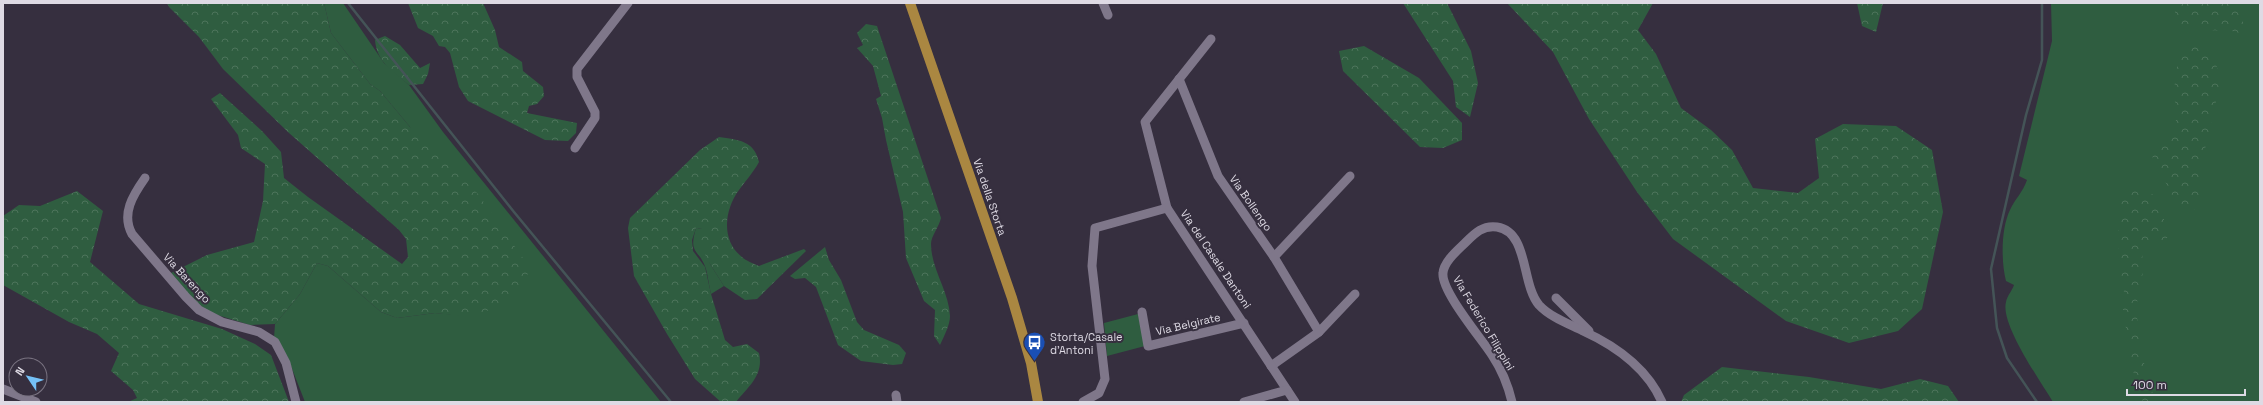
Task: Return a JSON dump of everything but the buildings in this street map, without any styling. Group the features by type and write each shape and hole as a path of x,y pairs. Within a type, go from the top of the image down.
{"main road":[{"name":"Via della Storta","path":"910,3 1012,298 1031,363 1038,402"}],"street":[{"path":"575,148 595,118 595,112 577,77 577,69 628,3"},
{"path":"1103,3 1108,15"},
{"path":"1168,208 1145,122 1210,40"},
{"name":"Via Bollengo","path":"1179,79 1214,169 1227,192 1274,257 1319,332"},
{"path":"1274,257 1350,176"},
{"name":"Via Barengo","path":"145,178 134,196 128,210 128,222 132,234 199,310 222,322 259,332 275,342 286,363 296,402"},
{"name":"Via del Casale Dantoni","path":"1083,402 1099,393 1105,379 1092,266 1094,228 1168,208 1295,402"},
{"name":"Via Federico Filippini","path":"1512,402 1502,372 1454,300 1443,279 1444,270 1448,261 1473,234 1482,228 1492,226 1500,228 1511,234 1518,242 1532,292 1537,302 1553,316 1592,335 1618,350 1638,367 1653,385 1662,402"},
{"path":"1271,366 1319,332 1355,294"},
{"path":"1556,298 1592,335"},
{"name":"Via Belgirate","path":"1142,312 1148,346 1244,323"},
{"path":"3,389 36,402"},
{"path":"1244,402 1287,390"}],"green space":[{"path":"167,3 324,3 331,33 370,84 380,91 410,127 478,194 530,268 523,286 499,307 468,317 435,313 397,318 381,312 328,266 317,263 300,294 275,324 250,325 211,313 191,300 169,274 207,255 254,242 263,201 265,164 241,148 238,135 211,99 220,93 262,131 281,152 284,178 308,197 402,264 408,257 406,239 399,230 289,133 223,69 199,37 169,7"},
{"path":"324,3 343,3 384,63 409,85 443,132 661,402 305,402 287,356 274,338 275,324 300,294 317,263 328,266 381,312 397,318 435,313 468,316 410,127 380,91 370,84 331,33"},
{"path":"408,3 483,3 495,30 499,47 522,62 523,71 543,87 544,96 537,104 529,106 527,113 577,123 576,133 568,141 545,140 468,101 459,87 450,53 445,47 439,46 433,36 418,28"},
{"path":"1403,3 1447,3 1471,51 1478,83 1470,117 1456,107 1453,81"},
{"path":"1507,3 1653,3 1638,30 1656,54 1681,108 1711,130 1732,150 1753,188 1798,193 1819,178 1815,139 1843,124 1896,126 1932,150 1943,212 1922,309 1898,331 1849,343 1786,321 1673,239 1637,192 1589,119 1553,52"},
{"path":"1857,3 1883,3 1876,32 1862,26"},
{"path":"2051,3 2260,3 2260,402 2053,402 2015,338 2006,312 2006,302 2014,285 2006,281 2004,273 2003,235 2010,210 2027,180 2019,176 2052,41"},
{"path":"2174,3 2235,3 2235,6 2243,21 2246,35 2232,31 2206,30 2190,26 2177,30"},
{"path":"866,24 877,26 941,218 932,238 931,244 934,262 947,298 950,319 940,345 934,336 935,310 924,301 906,258 903,212 882,118 876,99 881,96 873,66 857,48 863,45 857,33"},
{"path":"385,36 400,45 420,68 430,63 428,74 423,84 409,85 382,61 376,48 375,40"},
{"path":"2181,44 2205,47 2213,55 2221,80 2200,171 2201,206 2187,210 2173,208 2172,194 2154,163 2152,155 2157,144 2174,127 2178,113 2174,98 2175,79"},
{"path":"1364,46 1419,78 1462,123 1462,140 1443,148 1420,147 1343,71 1339,51"},
{"path":"719,137 739,140 749,145 757,155 759,162 739,190 730,207 727,225 728,234 735,250 746,260 759,266 804,249 806,251 757,299 745,300 724,286 700,245 702,229 696,228 692,240 693,251 705,267 711,294 725,340 733,347 747,344 759,353 760,361 757,374 736,402 721,402 695,379 667,334 634,276 628,228 630,218 700,150"},
{"path":"2139,188 2156,196 2160,203 2168,236 2165,242 2146,244 2142,248 2143,272 2136,308 2141,351 2151,390 2159,402 2143,402 2134,375 2123,311 2124,292 2119,262 2118,221 2122,194"},
{"path":"77,191 103,211 90,262 139,304 222,329 255,344 271,355 289,402 128,402 137,398 133,390 111,371 119,353 97,334 69,322 3,285 3,216 19,205 40,206"},
{"path":"696,228 702,229 710,264 724,286 711,294 706,269 695,251 693,243"},
{"path":"825,247 829,260 841,280 857,322 864,330 899,345 906,353 902,364 893,365 861,361 838,345 816,287 805,278 795,279 790,276"},
{"path":"1138,314 1145,346 1107,356 1104,323"},
{"path":"1722,367 1809,377 1881,389 1920,379 1948,386 1959,402 1681,402 1684,395"}],"waterway":[{"path":"348,3 514,212 671,402"},
{"path":"2037,402 2007,358 1997,328 1991,269 2026,115 2042,60 2042,3"}],"place":[{"name":"Storta/Casale d'Antoni","path":"1034,362"}]}
